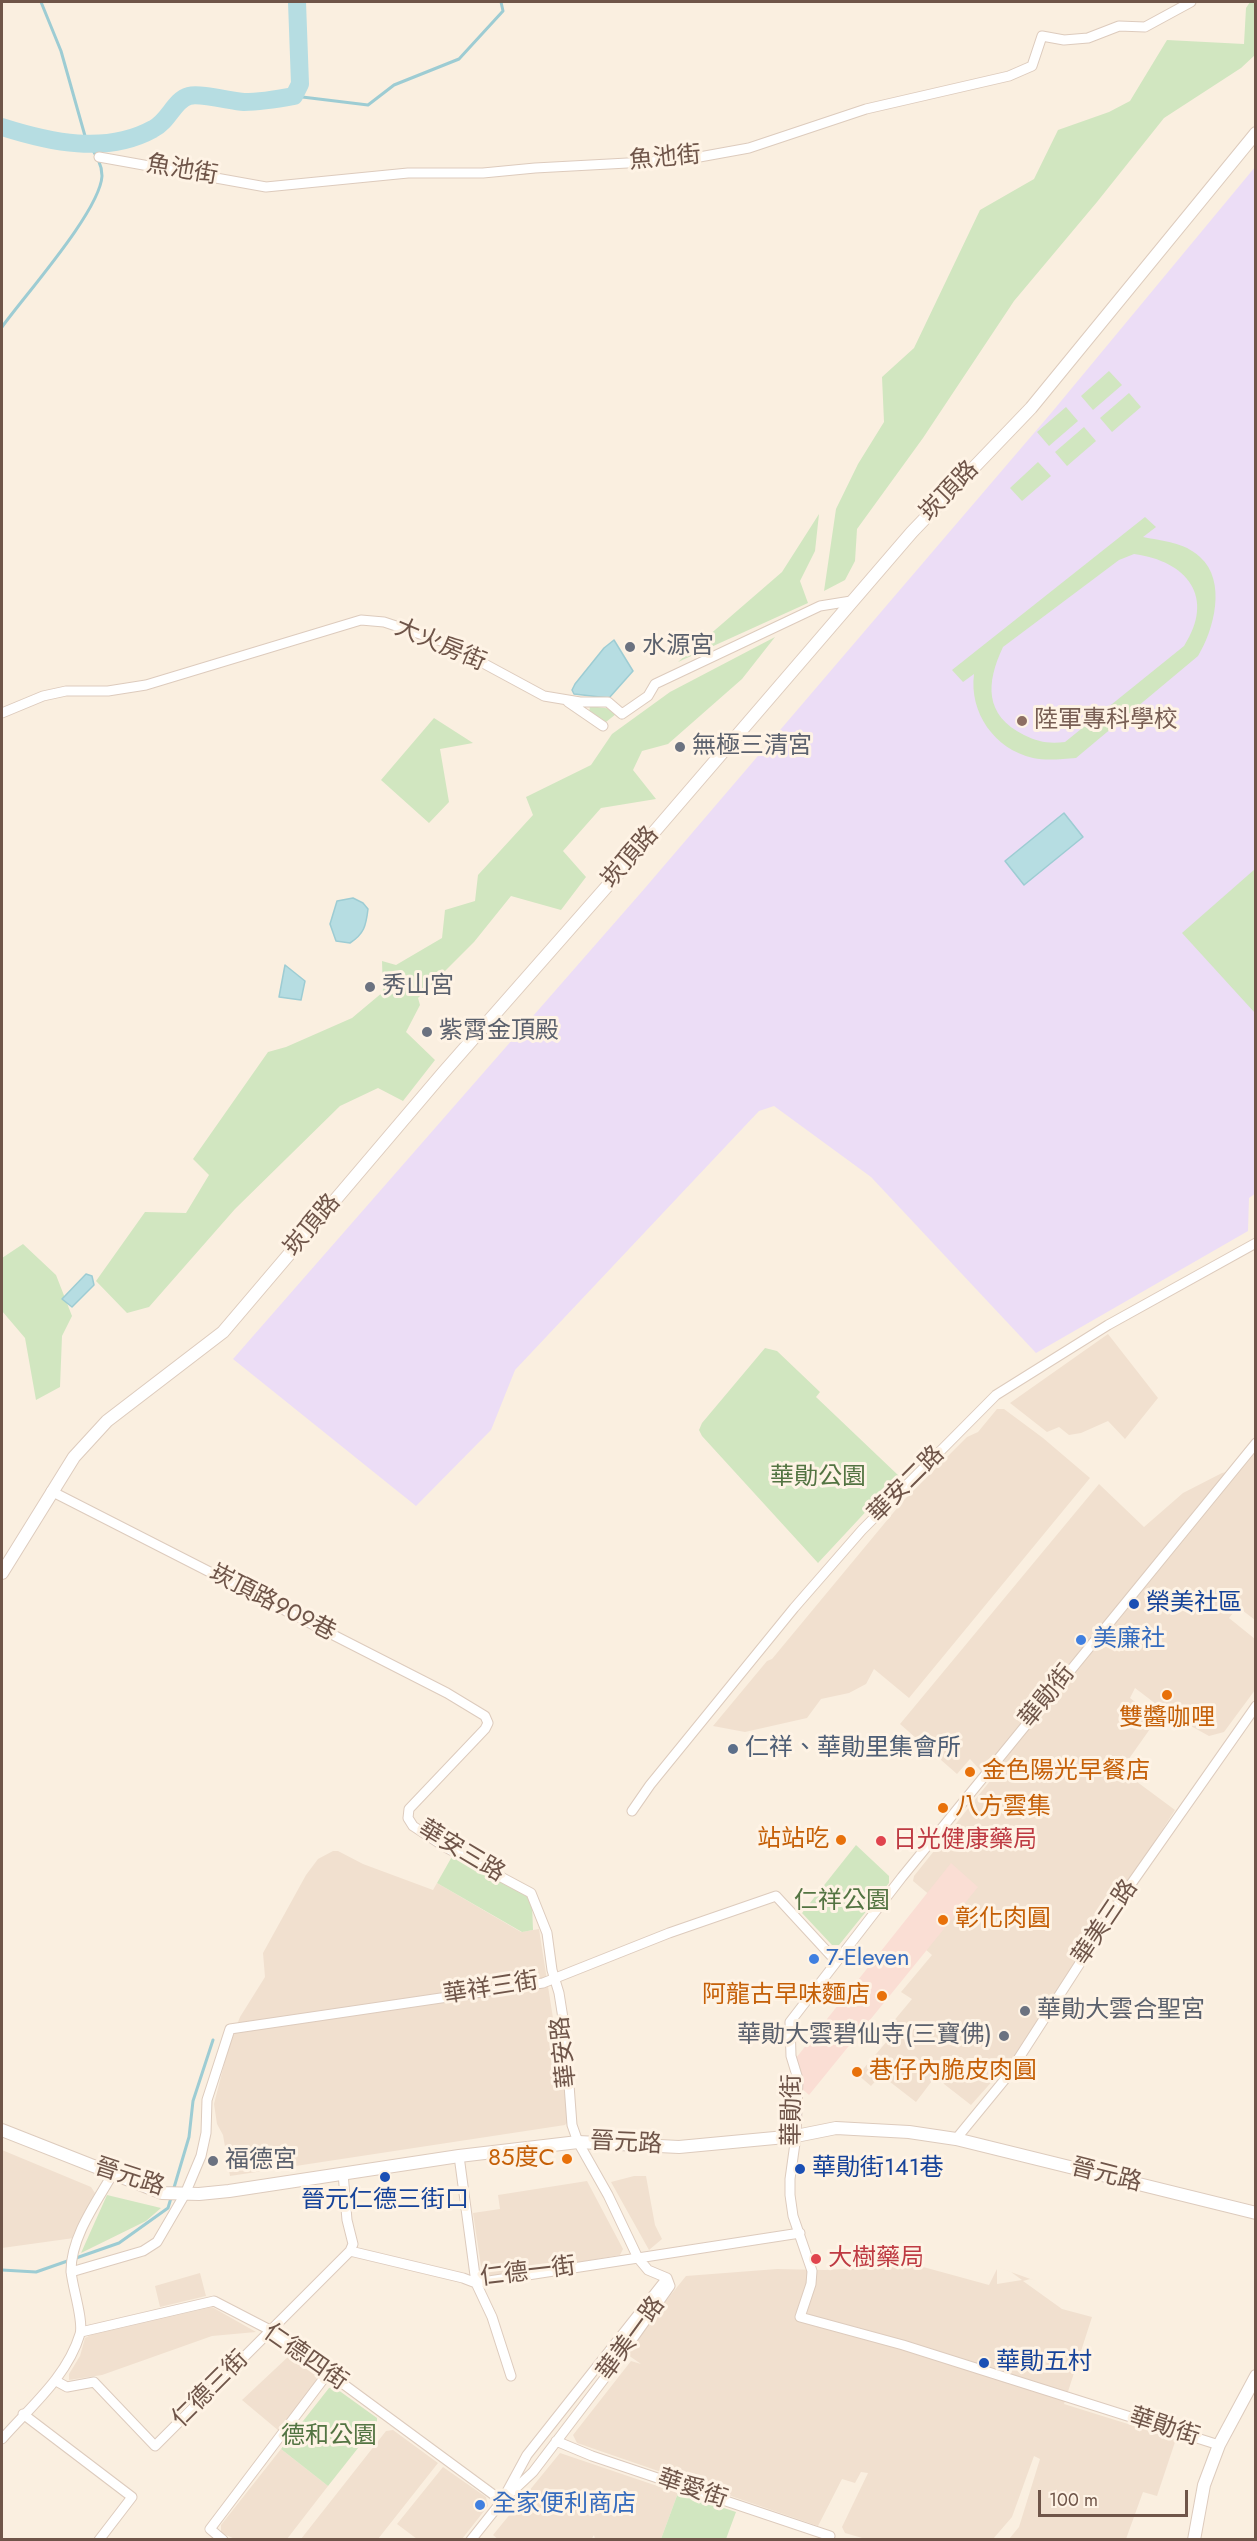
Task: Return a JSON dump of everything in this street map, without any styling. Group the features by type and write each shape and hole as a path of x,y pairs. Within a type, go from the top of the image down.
{"street":[{"name":"魚池街","path":"99,157 266,187 408,173 483,173 683,160 749,148 866,109 1009,76 1032,66 1042,36 1064,40 1088,38 1119,26 1145,27 1191,2"},
{"name":"崁頂路","path":"2,1573 74,1457 106,1420 223,1332 443,1073 624,867 912,532 1031,408 1256,133"},
{"name":"大火房街","path":"2,713 42,696 108,691 146,685 361,620 384,622 444,642 544,696 608,702 622,714 648,696 655,684 820,606 851,602"},
{"path":"565,699 603,726"},
{"name":"華安二路","path":"632,1811 650,1785 794,1608 862,1530 996,1395 1108,1325 1256,1243"},
{"name":"華勛街","path":"1219,2445 903,2345 800,2317 811,2284 812,2271 793,2216 790,2195 796,2136 798,2079 791,2056 790,2022 836,1960 1256,1443"},
{"name":"崁頂路909巷","path":"51,1491 447,1693 485,1716 488,1723"},
{"name":"華美三路","path":"956,2139 1006,2078 1129,1887 1256,1706"},
{"name":"華安三路","path":"488,1723 485,1729 409,1809 408,1818 413,1826 445,1847 531,1893"},
{"name":"華安路","path":"531,1893 547,1933 565,2031 572,2125 578,2142"},
{"name":"華祥三街","path":"185,2194 201,2156 206,2133 207,2100 230,2029 543,1983 669,1933 776,1896 836,1960"},
{"name":"晉元路","path":"2,2130 162,2193 185,2194 230,2191 459,2156 578,2142 679,2147 796,2136 836,2128 852,2128 909,2132 956,2139 1256,2214"},
{"path":"578,2142 608,2195 638,2258 648,2270 667,2278"},
{"path":"459,2156 476,2283 492,2317 512,2376"},
{"path":"343,2173 347,2220 353,2244 350,2252"},
{"path":"2,2439 56,2381 81,2332 71,2272 73,2252 112,2175"},
{"path":"71,2272 143,2251 157,2242 185,2194"},
{"name":"仁德一街","path":"350,2252 476,2283 800,2233"},
{"name":"仁德三街","path":"56,2381 67,2387 94,2382 155,2446 350,2252"},
{"name":"華美一路","path":"471,2540 502,2501 533,2472 607,2375 670,2286 667,2278"},
{"name":"華美一路","path":"502,2501 527,2455 667,2278"},
{"name":"仁德四街","path":"81,2332 214,2301 270,2330 502,2501"},
{"path":"223,2540 210,2529 328,2373"},
{"path":"1194,2540 1204,2485 1219,2445 1256,2376"},
{"path":"23,2415 132,2497 104,2538"},
{"name":"華愛街","path":"556,2441 592,2456 819,2536 830,2536"}],"shaded area":[{"name":"陸軍專科學校","path":"1255,167 1256,1193 1249,1198 1248,1231 1036,1353 871,1177 774,1106 759,1111 515,1370 491,1430 416,1506 233,1359 645,888 1052,412"},
{"path":"1108,1334 1158,1398 1125,1439 1108,1421 1081,1433 1069,1435 1059,1427 1047,1432 1010,1403"},
{"path":"997,1409 1004,1409 1090,1478 909,1698 874,1669 866,1684 849,1693 821,1699 807,1718 745,1732 713,1726 767,1661 772,1659 903,1501 967,1437 978,1432"},
{"path":"1255,1450 1255,1620 1238,1607 1229,1618 1255,1639 1255,1690 1224,1732 1209,1736 1169,1714 1135,1688 1130,1698 1157,1719 1121,1770 1175,1810 1006,2072 996,2077 971,2105 935,2077 916,2102 881,2075 871,2086 858,2075 888,2040 882,2035 912,1999 901,1992 932,1955 917,1942 944,1907 913,1881 914,1876 990,1781 970,1759 957,1774 900,1724 1099,1484 1144,1527 1183,1493 1222,1473 1240,1469"},
{"path":"333,1851 338,1851 363,1864 433,1890 437,1883 521,1932 539,1929 569,2120 565,2125 230,2176 223,2135 217,2124 214,2104 229,2045 240,2017 265,1977 263,1953 306,1875 318,1859"},
{"path":"951,1863 978,1887 809,2095 798,2085 796,2058"},
{"path":"2,2150 91,2187 95,2193 74,2238 2,2248"},
{"path":"634,2176 646,2176 655,2225 662,2239 649,2250 611,2182"},
{"path":"587,2181 623,2249 620,2255 489,2278 482,2273 473,2213 500,2209 498,2195"},
{"name":"華勛五村","path":"916,2265 989,2285 997,2269 997,2284 1022,2280 1011,2272 1036,2281 1030,2279 1023,2281 1062,2309 1092,2317 1064,2404 1176,2439 1157,2496 1143,2492 1126,2539 1009,2539 1019,2527 1040,2459 1034,2456 1012,2517 993,2539 869,2540 845,2533 842,2527 868,2473 861,2472 855,2483 842,2479 818,2526 577,2443 573,2435 631,2361 641,2364 628,2355 636,2338 686,2276 777,2269 825,2270"},
{"path":"200,2273 206,2296 160,2307 155,2286"},
{"path":"212,2307 256,2332 212,2336 102,2375 69,2380 69,2374 80,2356 85,2338"},
{"path":"290,2355 317,2376 316,2382 279,2431 242,2400"},
{"path":"393,2430 438,2463 378,2539 301,2539 386,2431"},
{"path":"281,2449 328,2486 287,2539 235,2539 221,2533 221,2525"},
{"path":"560,2453 678,2493 661,2539 595,2539 594,2535 591,2540 499,2540 493,2535"},
{"path":"443,2467 486,2497 488,2506 462,2539 417,2539 397,2524"}],"green space":[{"path":"1250,2 1255,2 1255,55 1241,68 1164,118 1014,301 923,438 857,529 855,561 845,580 824,591 836,509 858,464 884,422 882,377 914,348 980,210 1034,179 1058,130 1109,112 1130,101 1167,40 1244,44 1246,8"},
{"path":"1109,371 1122,385 1093,410 1081,396"},
{"path":"1129,393 1141,407 1112,432 1100,418"},
{"path":"1066,407 1078,421 1049,446 1037,432"},
{"path":"1084,427 1096,441 1067,466 1055,452"},
{"path":"1038,462 1051,476 1022,501 1010,488"},
{"path":"819,514 815,551 800,581 808,603 678,662 782,572"},
{"path":"1145,517 1156,527 1143,537 1173,543 1194,552 1208,567 1213,579 1215,606 1213,620 1198,656 1076,758 1038,759 1019,753 1007,746 987,727 980,715 976,702 974,674 963,682 952,670","holes":["1134,554 1169,564 1182,573 1191,584 1196,597 1197,612 1193,628 1184,646 1065,742 1039,741 1011,727 1001,718 992,697 993,673 1003,647 1119,560"]},
{"path":"775,637 742,679 668,744 642,751 633,770 656,799 601,808 563,851 586,877 561,910 511,896 474,942 418,998 420,1005 406,1032 435,1060 403,1101 378,1088 340,1106 235,1209 149,1307 127,1313 96,1281 145,1212 186,1213 209,1175 193,1159 268,1052 286,1047 352,1018 383,992 382,961 396,965 442,938 445,910 475,901 478,875 533,815 526,797 591,765 612,734 670,692"},
{"path":"590,706 612,709 616,714 606,722 589,713"},
{"path":"434,718 473,743 440,749 449,802 429,823 381,780"},
{"path":"1255,869 1255,1013 1182,933"},
{"path":"23,1244 56,1275 72,1316 62,1336 60,1387 36,1400 25,1338 2,1311 2,1258"},
{"name":"華勛公園","path":"765,1348 777,1351 820,1392 816,1397 899,1476 818,1563 699,1430 702,1423"},
{"name":"仁祥公園","path":"856,1845 889,1876 889,1883 839,1945 832,1945 802,1913"},
{"path":"454,1853 525,1894 532,1903 533,1930 522,1932 437,1883"},
{"path":"107,2195 161,2208 146,2221 81,2253"},
{"name":"德和公園","path":"334,2387 377,2418 377,2424 328,2486 281,2449 329,2388"},
{"path":"678,2493 736,2512 726,2539 661,2539"}],"water":[{"path":"614,640 633,671 609,698 574,694 572,690 575,684 604,648"},
{"path":"1064,813 1083,837 1024,885 1005,861"},
{"path":"353,898 363,903 368,909 364,929 350,943 336,941 330,924 337,901"},
{"path":"285,965 305,981 301,1000 279,997"},
{"path":"86,1274 92,1276 94,1285 72,1307 62,1299"}],"waterway":[{"path":"2,327 76,231 98,191 102,176 98,158 87,143 61,51 41,2"},
{"path":"2,127 58,141 97,144 116,142 153,129 179,102 189,96 208,96 244,102 294,96 300,84 297,2"},
{"path":"294,96 368,105 394,85 459,59 503,11 501,2"},
{"path":"173,2191 189,2137 193,2101 213,2040"},
{"path":"2,2270 36,2272 119,2243 168,2208 171,2198"}],"place":[{"name":"水源宮","path":"630,647"},
{"name":"陸軍專科學校","path":"1022,721"},
{"name":"無極三清宮","path":"680,747"},
{"name":"秀山宮","path":"370,987"},
{"name":"紫霄金頂殿","path":"427,1032"},
{"name":"榮美社區","path":"1134,1604"},
{"name":"美廉社","path":"1081,1640"},
{"name":"雙醬咖哩","path":"1167,1695"},
{"name":"仁祥、華勛里集會所","path":"733,1749"},
{"name":"金色陽光早餐店","path":"970,1772"},
{"name":"八方雲集","path":"943,1808"},
{"name":"站站吃","path":"841,1840"},
{"name":"日光健康藥局","path":"881,1841"},
{"name":"彰化肉圓","path":"943,1920"},
{"name":"7-Eleven","path":"814,1959"},
{"name":"阿龍古早味麵店","path":"882,1996"},
{"name":"華勛大雲合聖宮","path":"1025,2011"},
{"name":"華勛大雲碧仙寺(三寶佛)","path":"1004,2036"},
{"name":"巷仔內脆皮肉圓","path":"857,2072"},
{"name":"85度C","path":"567,2159"},
{"name":"福德宮","path":"213,2161"},
{"name":"華勛街141巷","path":"800,2169"},
{"name":"晉元仁德三街口","path":"385,2177"},
{"name":"大樹藥局","path":"816,2259"},
{"name":"華勛五村","path":"984,2363"},
{"name":"全家便利商店","path":"480,2505"}]}
